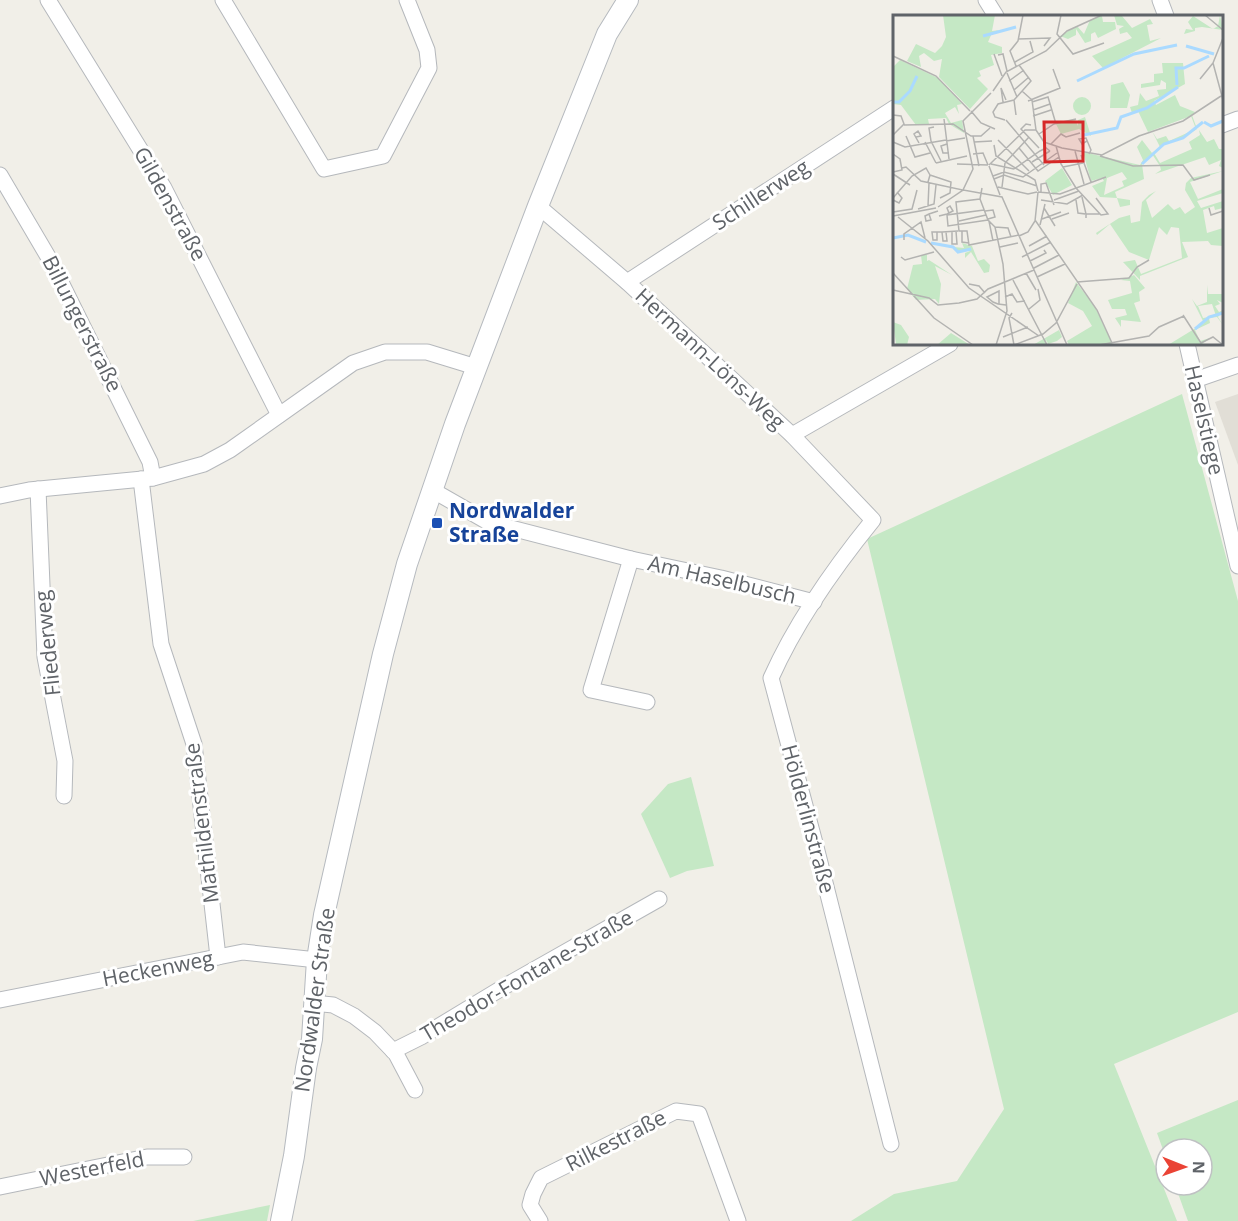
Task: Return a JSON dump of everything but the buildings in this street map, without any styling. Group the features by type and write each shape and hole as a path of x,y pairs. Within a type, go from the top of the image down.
{"street":[{"name":"Gildenstraße","path":"48,0 164,188 279,415"},
{"path":"223,0 324,169 383,156 429,68 427,50 407,0"},
{"name":"Nordwalder Straße","path":"281,1221 294,1156 312,1038 317,960 324,915 383,654 407,564 476,367 538,206 607,34 628,0"},
{"path":"986,0 995,15"},
{"path":"1160,0 1166,15"},
{"name":"Schillerweg","path":"627,282 893,109"},
{"path":"1223,124 1238,119"},
{"name":"Billungerstraße","path":"0,175 50,260 150,462 147,478"},
{"name":"Hermann-Löns-Weg","path":"538,206 627,282 792,435 873,520"},
{"path":"792,435 948,345"},
{"name":"Haselstiege","path":"1187,345 1238,566"},
{"path":"0,496 38,489 147,478 204,464 230,450 353,363 385,352 427,352 476,367"},
{"path":"1195,380 1238,365"},
{"name":"Mathildenstraße","path":"147,478 161,644 194,744 218,957"},
{"name":"Fliederweg","path":"38,489 45,657 65,761 64,796"},
{"name":"Am Haselbusch","path":"432,490 488,522 631,559 721,578 814,602"},
{"name":"Hölderlinstraße","path":"873,520 814,602 780,656 771,678 891,1144"},
{"name":"Am Haselbusch","path":"631,559 591,690 647,702"},
{"name":"Theodor-Fontane-Straße","path":"393,1051 422,1037 507,985 659,899"},
{"name":"Heckenweg","path":"0,1000 243,952 317,960"},
{"path":"313,1003 333,1005 354,1016 393,1051 415,1089"},
{"name":"Rilkestraße","path":"540,1221 530,1205 541,1178 676,1111 699,1114 738,1221"},
{"name":"Westerfeld","path":"0,1187 147,1157 184,1156"}],"shaded area":[{"path":"1238,394 1238,465 1215,402"}],"green space":[{"path":"1182,394 1238,601 1238,1012 1114,1064 1154,1164 1154,1197 1167,1197 1177,1221 851,1221 894,1194 957,1181 1004,1109 867,539"},
{"path":"691,777 714,866 687,871 670,878 641,814 668,784"},
{"path":"1238,1100 1238,1221 1188,1221 1179,1197 1214,1197 1214,1137 1158,1137 1157,1133"},
{"path":"270,1205 267,1221 193,1221"}],"place":[{"name":"Nordwalder Straße","path":"437,523"}]}
